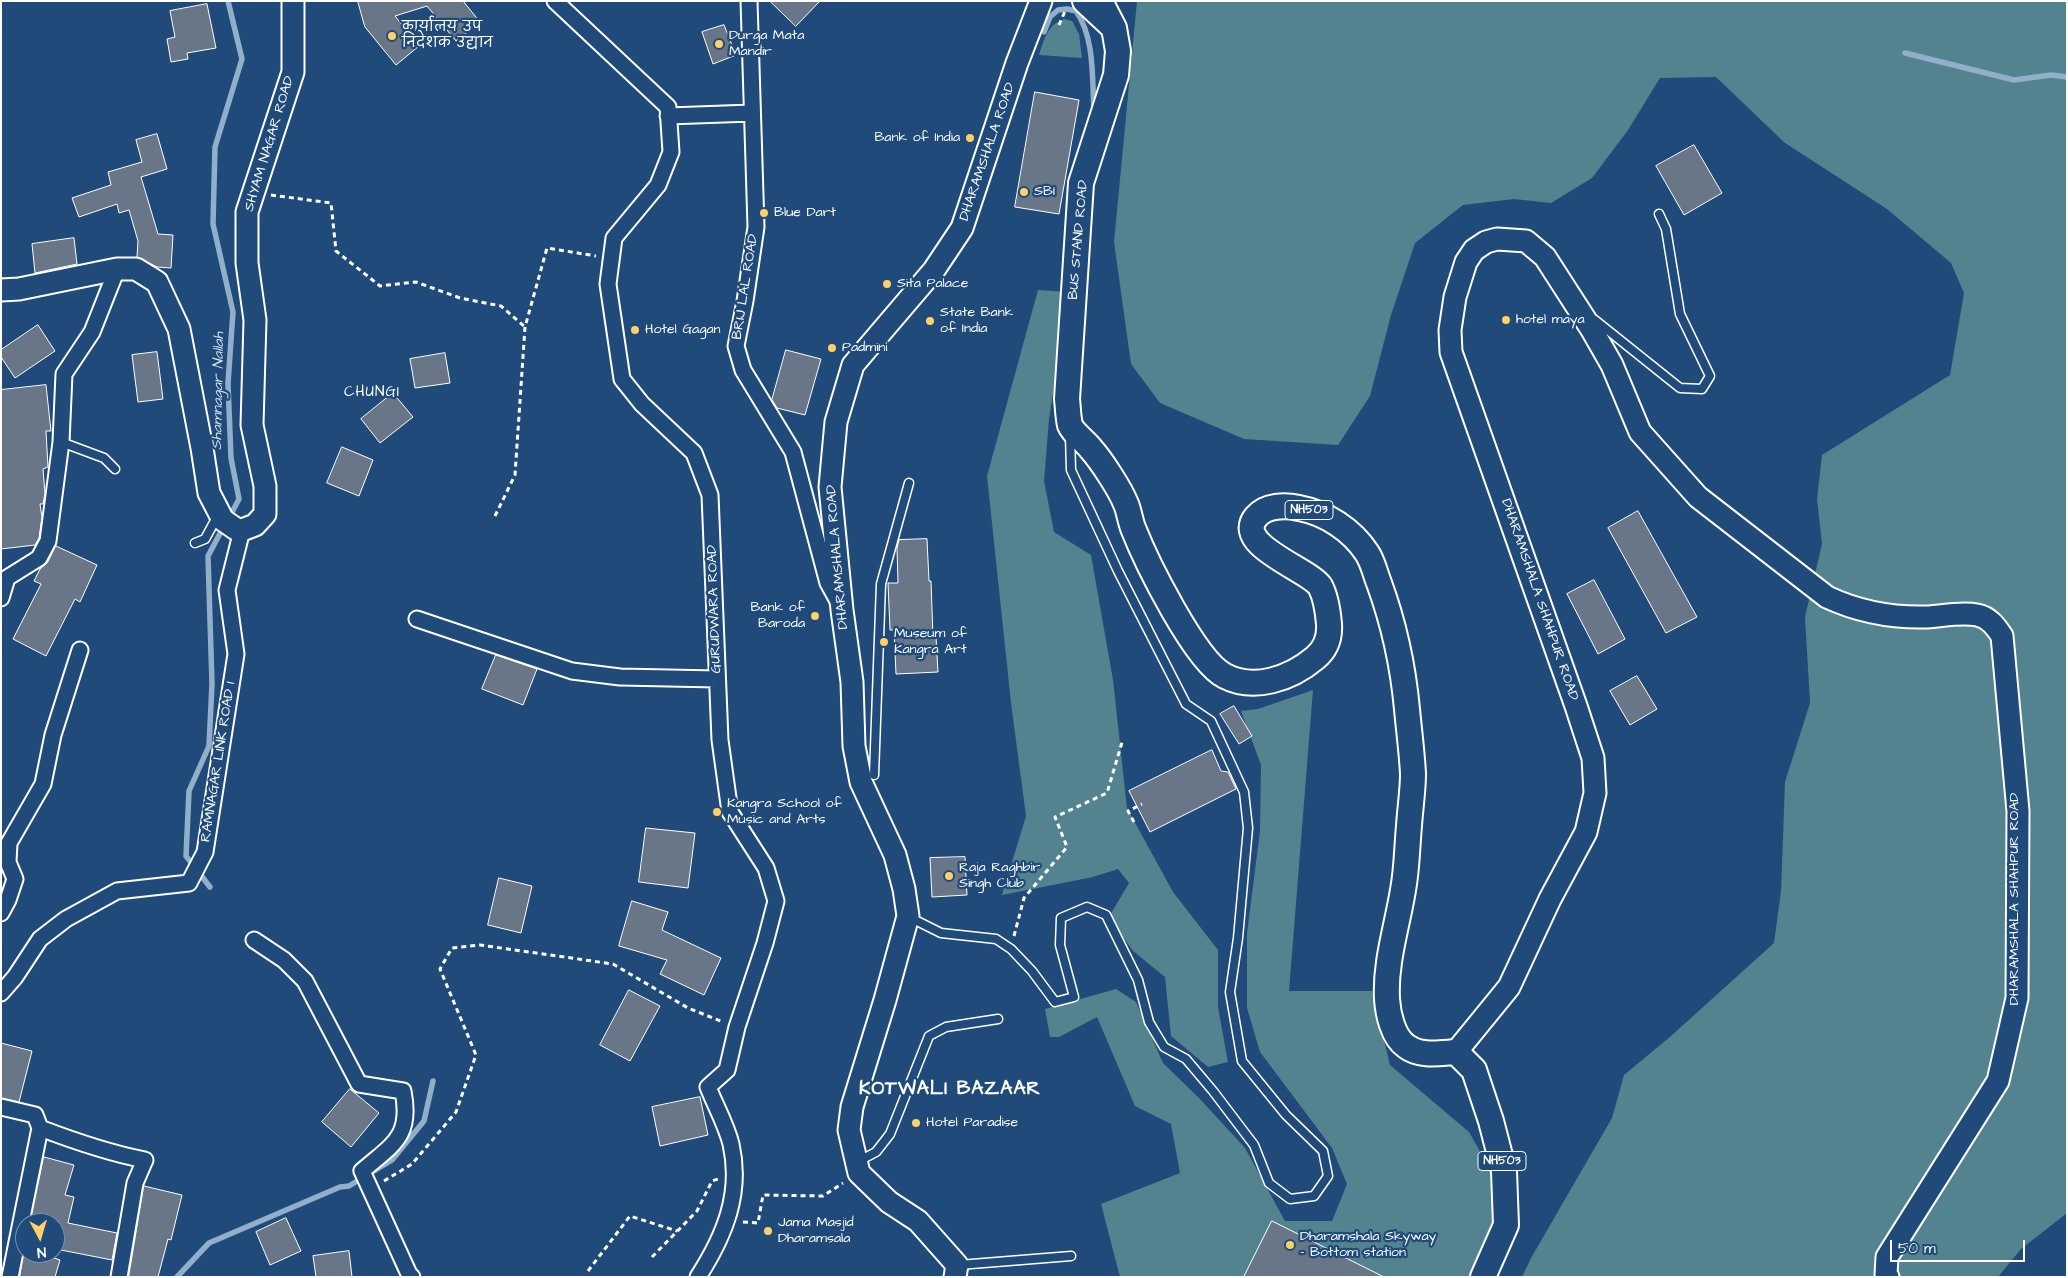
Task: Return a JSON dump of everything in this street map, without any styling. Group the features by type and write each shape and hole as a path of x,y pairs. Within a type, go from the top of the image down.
{"main road":[{"name":"SHYAM NAGAR ROAD","path":"230,523 255,525 265,514 265,486 252,425 255,320 247,263 247,212 293,72 293,1"},
{"name":"DHARAMSHALA ROAD","path":"908,916 904,889 895,855 861,782 854,746 852,682 842,610 830,488 836,422 853,365 934,270 962,228 1017,63 1041,1"},
{"path":"1085,1 1114,28"},
{"name":"BUS STAND ROAD","path":"1070,426 1067,399 1081,183 1116,74 1118,51 1114,28 1100,1"},
{"name":"DHARAMSHALA SHAHPUR ROAD","path":"1456,1052 1510,987 1550,899 1586,832 1595,793 1593,758 1452,352 1450,330 1452,310 1466,262 1474,250 1486,242 1510,239 1526,241 1545,257 1612,365 1640,432 1698,497 1827,596 1848,607 1872,613 1899,616 1978,615 1993,623 2002,636 2018,812 2017,998 1998,1082 1887,1257 1888,1277"},
{"path":"1,290 19,289 117,269 136,269 156,282 178,329 209,493 230,523"},
{"name":"NH503","path":"1070,426 1094,451 1126,504 1132,526 1151,569 1194,644 1222,675 1251,684 1268,682 1307,664 1324,649 1328,640 1327,608 1319,586 1298,568 1276,557 1259,544 1252,527 1257,516 1277,507 1292,507 1313,511 1335,522 1356,539 1369,556 1390,617 1404,674 1413,776 1404,889 1388,964 1387,1002 1393,1029 1405,1046 1425,1054 1456,1052 1474,1070 1492,1121 1504,1171 1506,1226 1483,1277"},
{"path":"908,916 885,1000 852,1107 849,1130 857,1168 889,1202 918,1221 956,1271"}],"street":[{"name":"GURUDWARA ROAD","path":"555,1 668,107 671,152 658,185 614,238 608,284 622,379 642,404 694,453 710,495 720,740 730,812 766,868 776,901 765,943 736,1028 727,1070 708,1087 730,1142 736,1175 726,1221 715,1251 698,1277"},
{"name":"BRIJ LAL ROAD","path":"749,1 756,227 736,346 743,370 793,452 828,583 842,610"},
{"path":"668,116 752,113"},
{"path":"1,598 7,578 39,558 48,541 61,442 64,374 92,332 117,269"},
{"name":"RAMNAGAR LINK ROAD 1","path":"1,993 15,977 40,939 66,919 117,892 189,883 205,852 236,654 227,590 230,523"},
{"path":"417,618 572,671 620,677 717,679"},
{"path":"1,913 8,900 15,879 8,862 9,843 43,784 52,735 80,650"},
{"path":"254,940 284,960 305,982 359,1084 403,1091 407,1110 400,1139 362,1171 412,1277"},
{"path":"1,1107 35,1115 40,1128 10,1277"},
{"path":"40,1128 116,1154 145,1160 135,1183 118,1277"}],"lane":[{"path":"1576,305 1680,388 1702,389 1710,376 1680,314 1666,229 1659,214"},
{"path":"908,916 941,933 996,939 1011,949 1032,971 1055,1002 1074,996 1060,945 1061,918 1087,907 1106,915 1138,980 1149,1022 1164,1047 1186,1060 1213,1091 1254,1146 1269,1183 1290,1199 1314,1196 1328,1176 1323,1151 1286,1115 1242,1061 1230,992 1238,938 1248,828 1244,792 1211,722 1186,704 1118,571 1071,470 1070,426"},
{"path":"61,442 104,458 114,469"},
{"path":"874,775 881,584 909,483"},
{"path":"194,543 205,539 230,523"},
{"path":"857,1168 876,1152 890,1134 930,1036 946,1027 998,1019"},
{"path":"956,1271 1071,1256"}],"path":[{"path":"1059,25 1070,1"},
{"path":"256,186 273,196 331,203 336,251 380,286 416,282 460,298 501,306 525,327"},
{"path":"495,516 515,475 525,327 547,248 612,258"},
{"path":"1011,949 1024,898 1068,847 1054,816 1107,793 1123,738"},
{"path":"1134,822 1128,811 1142,804"},
{"path":"371,1189 412,1164 456,1112 476,1055 440,969 452,948 480,945 613,964 688,1008 736,1028"},
{"path":"726,1221 758,1223 763,1195 823,1196 857,1168"},
{"path":"652,1257 697,1211 712,1181 736,1175"},
{"path":"588,1271 630,1216 677,1231"}],"green space":[{"path":"1137,1 2067,1 2067,1213 2021,1249 1998,1277 1522,1277 1531,1258 1612,1118 1624,1075 1671,1036 1774,943 1781,891 1785,782 1810,703 1805,617 1822,544 1817,499 1822,455 1950,375 1964,293 1951,263 1887,209 1785,143 1716,77 1660,78 1628,130 1592,178 1551,203 1514,199 1463,205 1415,243 1391,315 1370,396 1338,445 1244,439 1160,403 1131,364 1114,242"},
{"path":"1064,19 1072,21 1079,34 1082,58 1039,55 1050,29"},
{"path":"1038,290 1069,292 1049,419 1044,481 1054,532 1091,555 1113,680 1127,808 1173,892 1218,950 1218,1007 1228,1062 1208,1067 1171,1036 1165,977 1133,951 1109,917 1129,883 1118,869 1093,877 1002,895 1026,816 1011,703 987,476"},
{"path":"1313,690 1289,991 1372,991 1390,1065 1469,1132 1503,1192 1480,1277 1120,1277 1101,1204 1180,1173 1171,1124 1135,1106 1097,1017 1059,1037 1050,1037 1045,1009 1116,989 1136,1002 1163,1063 1200,1099 1245,1148 1285,1221 1332,1221 1347,1184 1332,1148 1260,1052 1247,1008 1247,933 1260,831 1261,765 1241,711 1258,709"}],"building":[{"name":"कार्यालय उप निदेशक उद्यान","path":"358,1 463,1 480,22 456,41 427,6 395,16 419,46 396,65 365,27"},
{"path":"770,1 820,1 796,26"},
{"path":"207,4 216,48 187,53 188,59 171,62 167,39 175,37 170,11"},
{"name":"Durga Mata Mandir","path":"724,25 736,55 713,64 702,32"},
{"path":"1035,92 1079,100 1059,214 1015,207"},
{"path":"157,134 167,169 141,177 158,234 173,235 171,268 157,267 137,257 138,241 129,210 119,213 117,204 79,217 72,198 111,185 108,172 142,162 136,140"},
{"path":"1694,145 1722,193 1684,215 1656,166"},
{"path":"74,238 77,264 35,273 32,244"},
{"path":"38,325 55,351 15,378 1,357 1,350"},
{"path":"786,350 821,359 805,415 777,408 772,400"},
{"path":"157,352 163,399 138,402 132,355"},
{"path":"445,353 450,383 415,388 410,359"},
{"path":"46,385 51,431 46,431 48,467 43,469 45,493 43,504 40,504 42,517 39,538 35,545 1,549 1,390"},
{"path":"393,393 413,417 380,443 361,419"},
{"path":"342,447 373,460 359,496 327,483"},
{"path":"1638,511 1697,617 1666,633 1608,528"},
{"path":"927,539 933,637 936,637 938,672 896,674 894,630 890,630 888,583 898,583 897,548 899,540"},
{"path":"56,546 97,565 80,602 75,599 46,656 13,639 41,584 34,581"},
{"path":"1594,580 1625,639 1598,654 1567,594"},
{"path":"496,655 537,669 523,705 482,689"},
{"path":"1637,676 1657,709 1630,725 1610,691"},
{"path":"1234,706 1252,736 1239,744 1220,714"},
{"path":"1212,750 1221,771 1228,772 1236,789 1150,832 1129,791"},
{"path":"646,828 695,833 688,888 639,882"},
{"name":"Raja Raghbir Singh Club","path":"965,857 967,895 932,897 930,858"},
{"path":"499,878 532,886 521,933 488,925"},
{"path":"632,901 668,912 662,930 721,958 704,995 660,974 667,960 619,946"},
{"path":"629,990 660,1006 630,1061 600,1045"},
{"path":"1,1043 32,1051 19,1102 1,1098"},
{"path":"350,1089 379,1113 351,1147 322,1122"},
{"path":"700,1097 708,1135 660,1146 652,1107"},
{"path":"44,1157 74,1165 65,1195 74,1197 68,1223 117,1233 112,1260 65,1251 65,1213 32,1213"},
{"path":"144,1186 182,1195 171,1240 168,1239 158,1277 129,1277"},
{"path":"286,1218 301,1251 270,1265 256,1232"},
{"name":"Dharamshala Skyway - Bottom station","path":"1272,1221 1384,1277 1244,1277"},
{"path":"349,1251 352,1277 316,1277 313,1256"},
{"path":"22,1263 59,1263 55,1277 20,1277"}],"waterway":[{"name":"Shamnagar Nallah","path":"228,1 242,59 215,147 213,224 233,312 228,383 231,458 239,499 229,518"},
{"path":"1044,32 1050,17 1058,10 1076,11 1087,34 1090,46 1094,111"},
{"path":"1905,53 2014,80 2051,75 2067,77"},
{"name":"Shamnagar Nallah","path":"210,887 186,856 189,791 209,746 212,684 208,556 224,526"},
{"path":"177,1277 209,1243 340,1187 349,1186 392,1160 424,1121 433,1081"}],"place":[{"name":"कार्यालय उप निदेशक उद्यान","path":"392,36"},
{"name":"Durga Mata Mandir","path":"719,44"},
{"name":"Bank of India","path":"970,138"},
{"name":"SBI","path":"1024,192"},
{"name":"Blue Dart","path":"764,213"},
{"name":"Sita Palace","path":"887,284"},
{"name":"hotel maya","path":"1506,320"},
{"name":"State Bank of India","path":"930,321"},
{"name":"Hotel Gagan","path":"635,330"},
{"name":"Padmini","path":"832,348"},
{"name":"Bank of Baroda","path":"815,616"},
{"name":"Museum of Kangra Art","path":"884,642"},
{"name":"Kangra School of Music and Arts","path":"717,812"},
{"name":"Raja Raghbir Singh Club","path":"949,876"},
{"name":"Hotel Paradise","path":"916,1123"},
{"name":"Jama Masjid Dharamsala","path":"768,1231"},
{"name":"Dharamshala Skyway - Bottom station","path":"1290,1245"}],"district":[{"name":"CHUNGI","path":"372,393"},
{"name":"KOTWALI BAZAAR","path":"950,1090"}]}
